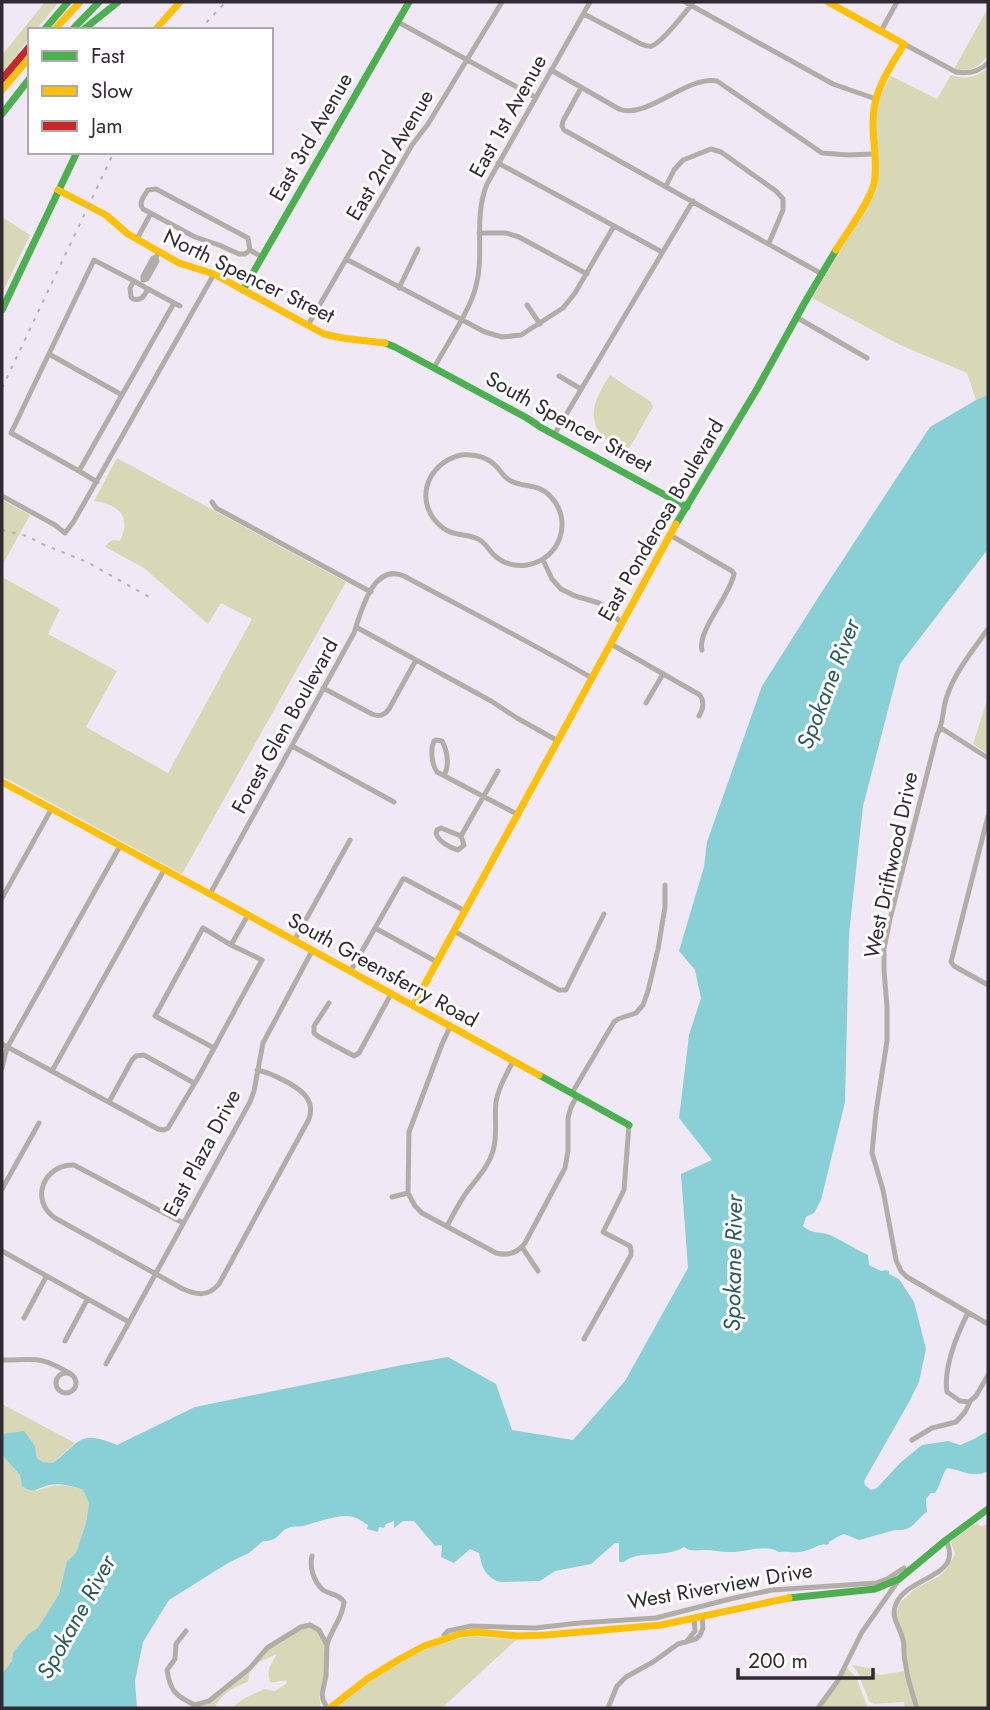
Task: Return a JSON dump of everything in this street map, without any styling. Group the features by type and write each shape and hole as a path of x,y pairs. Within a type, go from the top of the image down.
{"main road":[{"path":"46,28 68,2"},
{"path":"56,28 80,2"},
{"path":"74,28 99,2"},
{"path":"86,28 118,2"},
{"path":"157,28 180,2"},
{"name":"East 3rd Avenue","path":"243,290 409,2"},
{"path":"828,2 904,44"},
{"name":"East Ponderosa Boulevard","path":"413,1006 670,536 871,193 875,175 873,113 876,99 904,44"},
{"path":"2,79 28,48"},
{"path":"2,90 28,59"},
{"path":"2,114 28,82"},
{"path":"2,310 75,154"},
{"name":"North Spencer Street","path":"58,190 109,217 126,233 158,254 188,267 214,274 324,334 337,338 382,342 434,368"},
{"name":"South Spencer Street","path":"434,368 687,508"},
{"name":"South Greensferry Road","path":"2,782 629,1125"},
{"name":"West Riverview Drive","path":"329,1708 398,1660 424,1646 460,1634 526,1636 661,1625 840,1589 875,1589 899,1579 988,1509"}],"street":[{"name":"East 2nd Avenue","path":"308,325 412,145 428,124 502,2"},
{"name":"East 1st Avenue","path":"434,368 476,287 479,269 479,215 489,178 590,2"},
{"path":"881,30 897,2"},
{"path":"584,14 649,47 656,43 689,3 833,84 876,99"},
{"path":"398,22 536,97"},
{"path":"904,44 956,72 965,74 976,71 988,63"},
{"path":"551,70 619,109 628,111 703,81 712,80 721,83 822,153 873,154"},
{"path":"581,88 563,121 564,130 822,274"},
{"path":"666,186 683,160 706,149 719,150 779,193 783,199 783,210 769,243"},
{"path":"498,163 662,252"},
{"path":"154,188 248,238 250,250 239,254 219,244 195,237 143,209 141,204 148,190 154,188"},
{"path":"554,435 693,201"},
{"path":"137,239 151,213"},
{"path":"346,259 489,334 502,337 521,335 567,304 614,226"},
{"path":"479,233 506,233 519,237 587,274"},
{"path":"399,288 418,249"},
{"path":"250,250 262,257"},
{"path":"142,282 153,258 158,254"},
{"path":"79,471 177,304 148,289 142,282 134,281 94,260 11,433 97,482"},
{"path":"2,496 65,533 97,482 214,274"},
{"path":"134,281 130,292 133,299 144,297 148,289"},
{"path":"527,305 540,324"},
{"path":"796,317 867,358"},
{"path":"49,354 122,395"},
{"path":"559,376 581,389"},
{"path":"474,455 491,462 512,482 533,486 548,493 560,510 563,527 560,540 543,560 530,565 511,565 495,556 480,540 454,534 440,526 430,512 426,500 429,479 436,468 451,458 474,455"},
{"path":"212,502 216,508 371,592"},
{"path":"670,536 734,574 730,587 704,635 702,650"},
{"path":"543,560 552,579 561,589 599,603 622,623"},
{"name":"Forest Glen Boulevard","path":"210,894 356,627 358,616 371,592 379,578 386,574 404,576 592,678"},
{"path":"356,627 558,741"},
{"name":"West Driftwood Drive","path":"968,1313 901,1271 896,1260 883,1191 872,1153 887,1041 884,949 912,829 941,728 943,711 953,682 988,629"},
{"path":"611,644 700,695 703,707 699,716"},
{"path":"323,688 380,716 389,709 416,660"},
{"path":"646,703 663,674"},
{"path":"941,728 988,758"},
{"path":"444,775 447,767 445,748 442,741 436,740 432,747 437,772 517,814"},
{"path":"292,746 394,802"},
{"path":"461,836 441,828 436,833 439,840 458,850 464,845 461,836 498,771"},
{"path":"2,898 52,808"},
{"path":"988,816 951,962 988,985"},
{"path":"294,941 350,841"},
{"path":"2,1068 5,1046 120,846"},
{"path":"52,1071 164,870"},
{"path":"351,972 403,879 464,911"},
{"path":"450,1027 408,1132 408,1193 419,1211 501,1254 512,1253 522,1247 565,1168 568,1118 574,1095 614,1022 636,1013 643,1005 658,948 665,907 665,885"},
{"path":"454,931 559,989 566,990 604,914"},
{"path":"232,945 248,915"},
{"path":"5,1046 159,1129 166,1129 170,1126 214,1048 262,960 203,928 155,1016 214,1048"},
{"path":"375,928 437,962"},
{"name":"East Plaza Drive","path":"106,1364 250,1102 262,1043 312,951"},
{"path":"329,1003 314,1026 314,1033 354,1056 359,1053 391,993"},
{"path":"109,1102 132,1060 140,1055 194,1083"},
{"path":"447,1226 492,1153 496,1134 497,1097 513,1061"},
{"path":"183,1223 78,1166 69,1164 52,1171 41,1195 43,1206 48,1213 156,1273 194,1293 203,1294 215,1288 311,1112 310,1102 302,1091 277,1076 257,1070"},
{"path":"2,1189 39,1123"},
{"path":"584,1339 631,1255 630,1247 603,1232 624,1190 629,1125"},
{"path":"392,1197 408,1193"},
{"path":"522,1247 538,1271"},
{"path":"2,1261 4,1252 129,1322"},
{"path":"24,1318 47,1277"},
{"path":"65,1341 87,1300"},
{"path":"988,1324 968,1313 949,1363 947,1392 960,1401 971,1400 988,1375"},
{"path":"2,1360 32,1359 52,1363 75,1379 76,1386 69,1392 60,1391 57,1385 58,1372 52,1363"},
{"path":"57,1379 62,1374 71,1374"},
{"path":"912,1440 932,1428 956,1422 971,1400"},
{"path":"917,1708 894,1607 909,1587 936,1575 944,1568 950,1555 946,1541"},
{"path":"312,1556 310,1567 322,1589 341,1597 344,1602 327,1645 326,1676 322,1694 329,1708"},
{"name":"West Riverview Drive","path":"446,1639 444,1635 448,1631 471,1626 534,1629 656,1618 772,1590 840,1589 876,1583 904,1568"},
{"path":"818,1708 836,1682 862,1632 899,1579"},
{"path":"608,1708 620,1681 686,1642 695,1631 698,1618"},
{"path":"621,1629 625,1620"},
{"path":"186,1631 176,1644 177,1654 167,1670 170,1688 194,1705 209,1701 250,1668 267,1648 301,1628 310,1625 315,1627 327,1645"}],"green space":[{"path":"45,2 59,2 38,28 28,28 28,40 2,74 2,55"},
{"path":"988,8 988,54 974,68 954,69"},
{"path":"988,68 988,395 976,400 967,373 900,345 812,298 877,190 876,112 891,76 937,99 951,75 971,77"},
{"path":"2,217 30,235 2,294"},
{"path":"610,375 651,402 653,407 626,454 603,437 594,419 597,399"},
{"path":"117,458 346,582 182,874 2,776 2,577 60,609 48,634 117,671 86,727 168,773 252,619 221,603 208,624 144,568 105,547 112,541 120,541 123,518 116,508 94,501"},
{"path":"2,500 30,515 2,566"},
{"path":"988,697 988,754 973,744"},
{"path":"2,1404 75,1443 53,1463 43,1462 37,1458 35,1446 2,1434"},
{"path":"2,1455 20,1475 22,1486 37,1491 60,1485 71,1486 83,1490 89,1503 86,1523 76,1553 67,1561 59,1594 38,1629 28,1634 13,1653 12,1661 2,1674"},
{"path":"977,1523 981,1527 988,1523 988,1708 918,1708 906,1658 906,1644 895,1615 901,1602 916,1588 946,1570 955,1554 951,1542"},
{"path":"309,1627 318,1631 325,1645 325,1677 319,1694 321,1708 232,1708 243,1699 264,1689 275,1691 287,1683 270,1682 269,1670 277,1654 257,1663 264,1652"},
{"path":"474,1636 516,1640 442,1708 335,1708 370,1681 411,1656"},
{"path":"852,1665 869,1668 879,1675 906,1671 915,1708 905,1708 904,1702 874,1704 869,1701"},
{"path":"846,1667 856,1677 868,1708 820,1708"},
{"path":"250,1670 248,1682 228,1692 215,1708 188,1708 209,1702"}],"water":[{"name":"Spokane River","path":"988,395 988,549 900,664 863,806 849,934 845,1102 821,1200 814,1213 806,1217 803,1226 813,1232 830,1235 868,1255 869,1265 881,1271 889,1271 889,1274 899,1279 914,1302 926,1349 919,1382 864,1481 865,1485 871,1490 877,1488 900,1463 922,1445 948,1441 960,1445 988,1431 988,1471 973,1474 947,1468 935,1493 931,1493 926,1499 927,1512 906,1529 859,1540 844,1534 829,1544 802,1552 779,1552 761,1548 725,1552 684,1547 669,1553 637,1556 624,1562 619,1562 619,1543 615,1543 591,1564 555,1571 540,1581 495,1580 485,1571 479,1553 470,1549 454,1563 441,1557 442,1546 435,1546 414,1521 403,1521 394,1528 394,1521 386,1524 384,1528 379,1527 378,1532 367,1529 368,1525 348,1516 291,1527 273,1540 263,1541 249,1553 169,1600 143,1642 135,1681 137,1708 2,1708 2,1674 12,1661 13,1653 28,1634 38,1628 59,1594 67,1561 76,1553 86,1523 89,1503 83,1490 71,1486 53,1484 33,1490 22,1486 20,1475 2,1455 2,1434 24,1431 35,1446 37,1458 53,1463 81,1440 94,1438 117,1445 195,1407 448,1357 496,1384 512,1430 573,1440 625,1381 688,1268 681,1174 712,1160 679,1118 689,1035 701,998 695,970 679,951 704,867 707,842 762,686 930,427"}],"railway":[{"path":"201,28 226,2"},
{"path":"2,388 113,154"},
{"path":"2,530 27,536 50,548"},
{"path":"42,544 87,562 151,598"}],"traffic: fast":[{"path":"46,28 68,2"},
{"path":"74,28 99,2"},
{"path":"86,28 118,2"},
{"path":"243,290 409,2"},
{"path":"2,114 28,81"},
{"path":"2,310 76,154"},
{"path":"676,524 836,250"},
{"path":"385,343 687,507"},
{"path":"539,1075 629,1125"},
{"path":"789,1598 875,1589 899,1579 988,1509"}],"traffic: slow":[{"path":"56,28 80,2"},
{"path":"157,28 180,2"},
{"path":"828,2 904,44 882,82 875,102 875,176 872,191 836,250"},
{"path":"2,90 28,59"},
{"path":"58,190 106,215 128,234 179,263 214,274 324,334 385,343"},
{"path":"413,1006 676,524"},
{"path":"2,782 539,1075"},
{"path":"330,1708 367,1679 398,1660 424,1646 460,1634 476,1632 517,1636 546,1635 661,1625 789,1598"}],"traffic: jam":[{"path":"2,79 28,48"}]}
